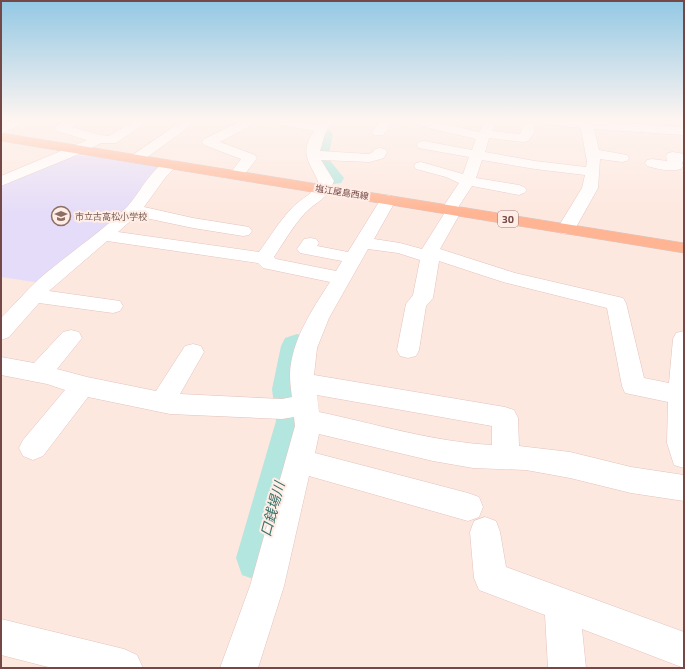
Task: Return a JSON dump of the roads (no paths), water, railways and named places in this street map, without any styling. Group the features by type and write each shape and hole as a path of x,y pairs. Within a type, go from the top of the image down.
{"main road":[{"name":"塩江屋島西線","path":"86,150 684,248"}],"street":[{"path":"1,181 76,150"},
{"path":"136,159 149,150"},
{"path":"230,150 250,158 236,175"},
{"path":"264,258 300,209 328,190 317,150"},
{"path":"455,150 478,155 536,159 592,172"},
{"path":"408,350 416,304 423,298 432,246 468,180 480,150"},
{"path":"318,156 370,158 379,155 380,152"},
{"path":"566,229 590,188 594,162 592,153 622,158"},
{"path":"652,163 676,166 673,156 684,158"},
{"path":"1,332 8,314 35,296 45,284 133,210 145,197 161,172 171,164"},
{"path":"421,166 468,180 519,190"},
{"path":"239,668 267,586 308,426 302,374 306,348 318,318 388,200"},
{"path":"133,210 193,224 243,231"},
{"path":"104,235 264,258 270,264 352,260 400,248 510,278 616,303 634,386 681,406"},
{"path":"310,243 306,249 352,260"},
{"path":"35,296 113,306"},
{"path":"38,374 71,338"},
{"path":"684,339 680,443 684,456"},
{"path":"163,402 192,352"},
{"path":"1,366 82,386 163,402 282,409 305,403 505,418 506,457"},
{"path":"33,448 82,386"},
{"path":"305,403 433,449 473,456 526,458 570,465 631,480 684,488"},
{"path":"298,461 477,519 491,578 684,650"},
{"path":"562,605 567,668"},
{"path":"1,637 124,668"}],"waterway":[{"name":"口銭場川","path":"320,150 318,158 333,178"},
{"name":"口銭場川","path":"259,558 295,421 290,389 297,346"}],"place":[{"name":"市立古高松小学校","path":"61,216"}]}
